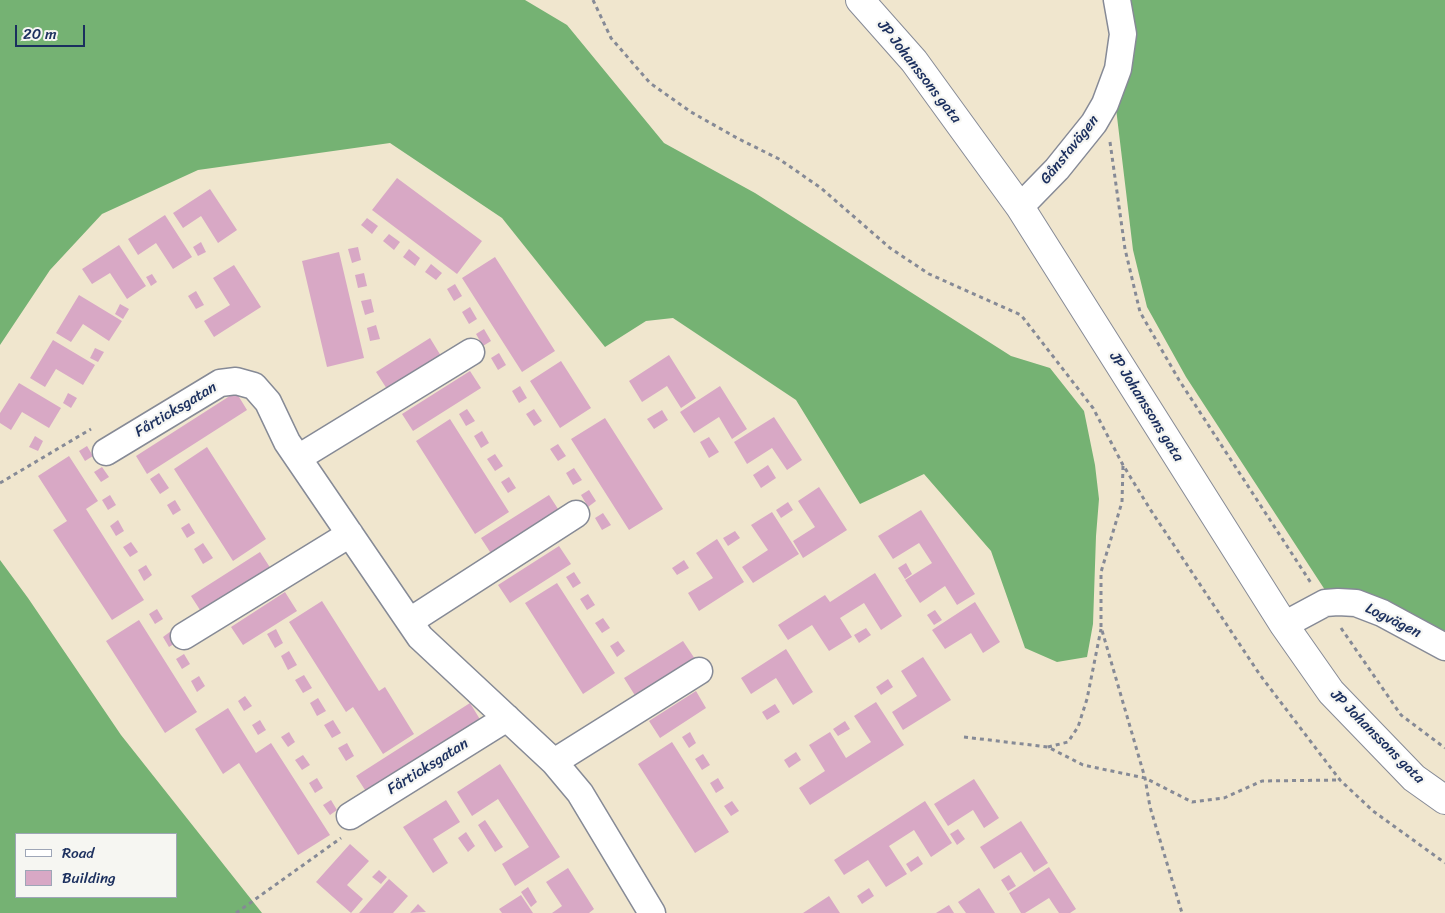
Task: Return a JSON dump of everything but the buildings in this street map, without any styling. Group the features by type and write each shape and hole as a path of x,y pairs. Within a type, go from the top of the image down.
{"street":[{"name":"JP Johanssons gata","path":"860,0 914,61 1020,207 1284,625 1331,692 1414,778 1445,800"},
{"name":"Gånstavägen","path":"1020,207 1057,169 1094,123 1105,104 1118,69 1124,34 1117,0"},
{"path":"298,458 471,352"},
{"name":"Fårticksgatan","path":"106,452 220,383 236,381 254,386 268,402 287,442 420,637 554,762 580,793 652,913"},
{"path":"410,621 576,514"},
{"path":"184,636 350,534"},
{"name":"Logvägen","path":"1284,625 1324,603 1356,603 1382,612 1445,647"},
{"path":"554,762 699,671"},
{"name":"Fårticksgatan","path":"350,816 507,718"}],"path":[{"path":"593,0 611,38 650,83 691,112 737,138 779,158 822,188 890,248 929,274 1021,315 1093,408 1123,465 1150,509 1260,675 1340,780 1373,811 1445,862"},
{"path":"1105,104 1125,249 1140,312 1179,380 1324,603 1401,715 1445,748"},
{"path":"0,483 90,429"},
{"path":"964,737 1048,747 1068,742 1078,727 1102,627 1101,572 1122,502 1123,465"},
{"path":"1102,627 1145,778 1150,807 1182,913"},
{"path":"1048,747 1083,766 1145,778 1192,802 1224,798 1262,781 1340,780"},
{"path":"236,913 328,848"}],"green space":[{"path":"0,0 525,0 567,25 664,143 755,193 1011,356 1050,368 1084,411 1095,465 1099,499 1093,624 1087,657 1057,662 1025,648 991,551 924,474 860,504 796,400 673,318 646,321 605,347 502,218 390,143 198,170 102,214 50,270 0,345"},
{"path":"1127,0 1445,0 1445,631 1384,604 1325,590 1186,377 1147,307 1133,250 1115,100"},
{"path":"0,560 121,735 262,913 0,913"}]}
